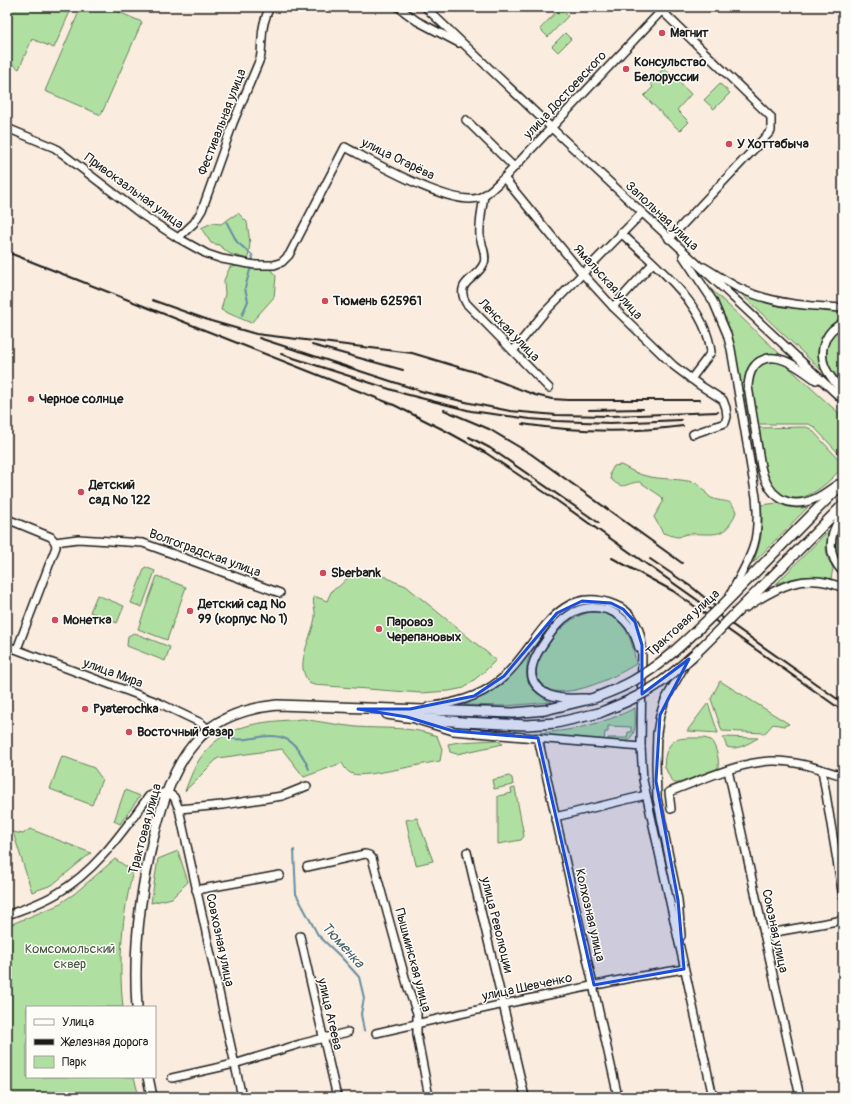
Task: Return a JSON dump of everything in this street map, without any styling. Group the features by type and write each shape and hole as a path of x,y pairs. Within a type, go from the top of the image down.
{"main road":[{"name":"Трактовая улица","path":"137,1006 135,971 137,930 147,864 158,820 167,792 184,757 195,742 208,729 234,715 266,707 305,705 409,713 513,713 545,710 594,698 626,685 679,648 843,482"},
{"name":"Трактовая улица","path":"409,713 463,722 527,725 556,723 599,713 642,694 662,681 688,659 843,505"},
{"path":"148,1078 152,1097"}],"street":[{"name":"Фестивальная улица","path":"178,238 194,223 202,210 233,123 260,58 262,52 264,25 266,15 270,7"},
{"name":"Запольная улица","path":"398,7 417,21 466,47"},
{"name":"Запольная улица","path":"426,8 550,128 843,400"},
{"path":"662,8 771,117 771,131 669,239"},
{"name":"улица Достоевского","path":"484,196 504,178 662,8"},
{"path":"466,120 514,167"},
{"name":"Привокзальная улица","path":"7,128 54,148 141,214 178,238 207,254 222,259 255,265 274,265"},
{"name":"улица Огарёва","path":"274,265 282,262 288,255 345,147 412,182 446,194 463,199 484,196"},
{"name":"Ямальская улица","path":"504,178 582,273 613,307 674,366 706,390 723,400 726,408 726,420 721,424 692,434"},
{"name":"Ленская улица","path":"484,196 480,229 480,238 485,256 484,262 481,268 464,285 462,291 466,303 549,388"},
{"path":"513,351 544,313 642,213"},
{"path":"622,233 675,284 691,303 698,316 709,342 710,354 691,379"},
{"path":"677,246 708,292 725,328 731,349 756,497 758,521 754,547 726,602"},
{"path":"690,259 741,289 766,298 798,304 843,308"},
{"path":"613,307 653,263"},
{"path":"843,323 836,326 830,332 823,346 823,356 828,371 843,393"},
{"path":"834,392 782,359 768,358 756,364 749,376 748,386 764,477 770,489 779,498 794,503 807,501 821,495 843,482"},
{"path":"843,512 834,528 831,545 833,558 843,572"},
{"path":"7,519 51,537 55,542 56,547 17,649"},
{"name":"Волгоградская улица","path":"55,542 78,539 143,543 280,592"},
{"path":"736,613 773,591 794,583 810,581 825,582 843,588"},
{"path":"409,713 463,700 498,682 511,669 557,613 568,605 582,601 603,601 618,606 628,613 640,632 642,656 642,774 713,1097"},
{"path":"594,698 552,696 540,690 534,682 532,668 535,657 560,622 571,614 582,609 597,608 610,612 621,618 629,626 635,635 642,656"},
{"name":"улица Мира","path":"7,646 157,702 201,723 208,729"},
{"path":"681,954 678,900 661,817 656,781 657,733 660,714 665,700 688,659"},
{"path":"409,713 442,729 453,731 641,747"},
{"name":"Колхозная улица","path":"538,738 618,1097"},
{"path":"671,809 669,792 728,770 772,761 789,762 843,776"},
{"name":"Союзная улица","path":"728,770 800,1097"},
{"path":"822,770 843,897"},
{"path":"179,809 222,805 282,796 307,786"},
{"path":"7,915 42,902 74,883 108,850 149,796 167,792"},
{"name":"Совхозная улица","path":"167,792 174,797 179,809 242,1097"},
{"path":"555,817 646,795"},
{"name":"улица Революции","path":"467,852 525,1097"},
{"name":"Пышминская улица","path":"307,867 365,854 369,855 373,860 408,988 416,1006 418,1018 416,1035 429,1097"},
{"path":"196,890 280,875"},
{"path":"764,934 843,920"},
{"name":"улица Агеева","path":"300,936 337,1097"},
{"name":"улица Шевченко","path":"376,1033 594,985 684,969"},
{"path":"172,1078 234,1064 300,1044 348,1032"}],"highlighted area":[{"path":"582,601 611,603 623,609 635,622 642,645 642,694 689,659 660,715 656,781 678,900 684,969 594,985 538,738 453,731 407,717 358,709 410,709 474,696 504,676 557,613"}],"green space":[{"path":"7,7 72,7 54,48 32,39 19,69 7,60"},
{"path":"81,7 107,7 142,22 101,115 45,91"},
{"path":"560,8 568,16 548,37 540,29"},
{"path":"565,33 571,39 558,52 552,46"},
{"path":"664,68 691,94 677,110 689,122 680,131 644,96 653,87 650,83"},
{"path":"720,84 730,93 714,109 704,100"},
{"path":"238,213 247,222 250,243 248,259 230,254 219,245 211,243 201,228 212,223 221,224"},
{"path":"238,266 270,269 276,276 274,297 251,323 221,310 225,294 224,280 230,267"},
{"path":"711,289 781,355 768,354 757,358 752,362 746,372 745,392 748,414 746,413 733,339 726,319"},
{"path":"738,291 761,301 783,307 843,312 843,318 828,327 819,343 818,355 821,370"},
{"path":"843,327 843,382 830,368 827,360 827,349 831,338"},
{"path":"772,362 780,362 787,366 843,417 843,458 814,427 809,424 758,424 752,387 753,378 756,370 762,365"},
{"path":"806,427 811,429 843,464 843,467 816,491 800,498 792,498 779,492 769,479 764,460 759,428"},
{"path":"621,465 636,473 646,476 684,480 696,483 711,498 728,502 732,505 736,512 732,521 727,528 716,534 687,534 678,537 663,533 654,517 663,502 662,497 640,482 622,486 615,483 611,479 610,473 614,466"},
{"path":"778,503 793,508 808,507 753,563 761,535 761,505"},
{"path":"843,524 843,550 838,558 836,541"},
{"path":"828,531 826,549 828,559 833,568 831,579 803,577 790,579 776,584"},
{"path":"145,567 155,571 142,607 131,603"},
{"path":"367,571 386,577 406,586 496,660 464,688 449,691 421,693 314,685 309,683 304,673 303,663 305,650 315,617 313,602 314,596 327,601 332,590 348,578"},
{"path":"157,576 186,587 167,640 138,629"},
{"path":"97,595 124,606 117,623 90,612"},
{"path":"590,612 611,616 624,627 632,644 636,664 601,682 572,691 547,689 539,681 537,676 536,671 538,661 562,627 577,617"},
{"path":"134,633 170,647 165,661 127,646 128,636"},
{"path":"529,654 527,663 527,678 529,684 538,694 552,702 505,706 464,705 484,695 500,683"},
{"path":"720,681 789,724 784,726 773,724 765,733 722,731 711,699"},
{"path":"708,703 718,733 687,731"},
{"path":"635,708 634,732 628,740 624,742 608,742 608,738 627,738 628,732 631,732 631,727 608,726 608,732 605,732 604,741 533,735 534,733 573,729 598,723"},
{"path":"303,719 356,727 407,729 437,736 442,749 440,761 359,775 349,772 342,763 304,777 282,749 218,758 185,791 199,760 209,747 220,738 245,726 273,721"},
{"path":"723,737 758,738 743,746 731,748 727,747"},
{"path":"683,738 704,738 711,740 715,747 718,763 717,770 689,782 672,782 665,767 665,757 672,743"},
{"path":"496,740 503,744 457,754 450,752 448,744 459,742"},
{"path":"62,756 94,768 102,779 92,805 50,789"},
{"path":"509,776 512,778 513,785 494,789 492,780"},
{"path":"515,788 524,836 521,840 498,844 498,796 512,793 511,789"},
{"path":"125,790 140,796 120,824 114,821"},
{"path":"417,818 433,861 416,865 406,820"},
{"path":"30,829 91,853 52,885 32,892 13,832 23,834"},
{"path":"178,851 188,882 172,898 151,903 158,859"},
{"name":"Комсомольский сквер","path":"115,859 133,871 126,904 122,938 121,973 123,1006 26,1006 26,1078 134,1078 139,1097 7,1097 7,926 56,906 74,894"}],"waterway":[{"name":"Тюменка","path":"226,221 237,242 252,255 253,259"},
{"name":"Тюменка","path":"242,315 248,301 245,288 250,270"},
{"name":"Тюменка","path":"230,738 239,740 265,736 282,737 289,740 300,751 309,769"},
{"name":"Тюменка","path":"294,850 296,894 318,935 359,977 364,998 361,1014 364,1031"}],"railway":[{"path":"7,252 394,405 446,431 486,453 556,500 843,703"},
{"path":"152,300 211,321 256,334 412,353 475,372 535,395 552,399 700,400"},
{"path":"259,338 424,392 510,411 556,415 611,416 718,412"},
{"path":"312,345 403,370"},
{"path":"281,354 405,394 471,411 556,421 610,423 681,420"},
{"path":"589,410 643,409"},
{"path":"444,410 489,429 531,454 682,563"},
{"path":"522,424 562,429 602,431 643,430 683,426"},
{"path":"469,437 490,448 599,523"},
{"path":"612,558 673,591 843,711"},
{"path":"650,559 693,588 716,607"}],"place":[{"name":"Магнит","path":"662,33"},
{"name":"Консульство Белоруссии","path":"626,69"},
{"name":"У Хоттабыча","path":"729,144"},
{"name":"Тюмень 625961","path":"325,301"},
{"name":"Черное солнце","path":"31,399"},
{"name":"Детский сад № 122","path":"81,492"},
{"name":"Sberbank","path":"323,573"},
{"name":"Детский сад № 99 (корпус № 1)","path":"190,611"},
{"name":"Монетка","path":"55,620"},
{"name":"Паровоз Черепановых","path":"379,629"},
{"name":"Pyaterochka","path":"85,709"},
{"name":"Восточный базар","path":"129,732"}]}
